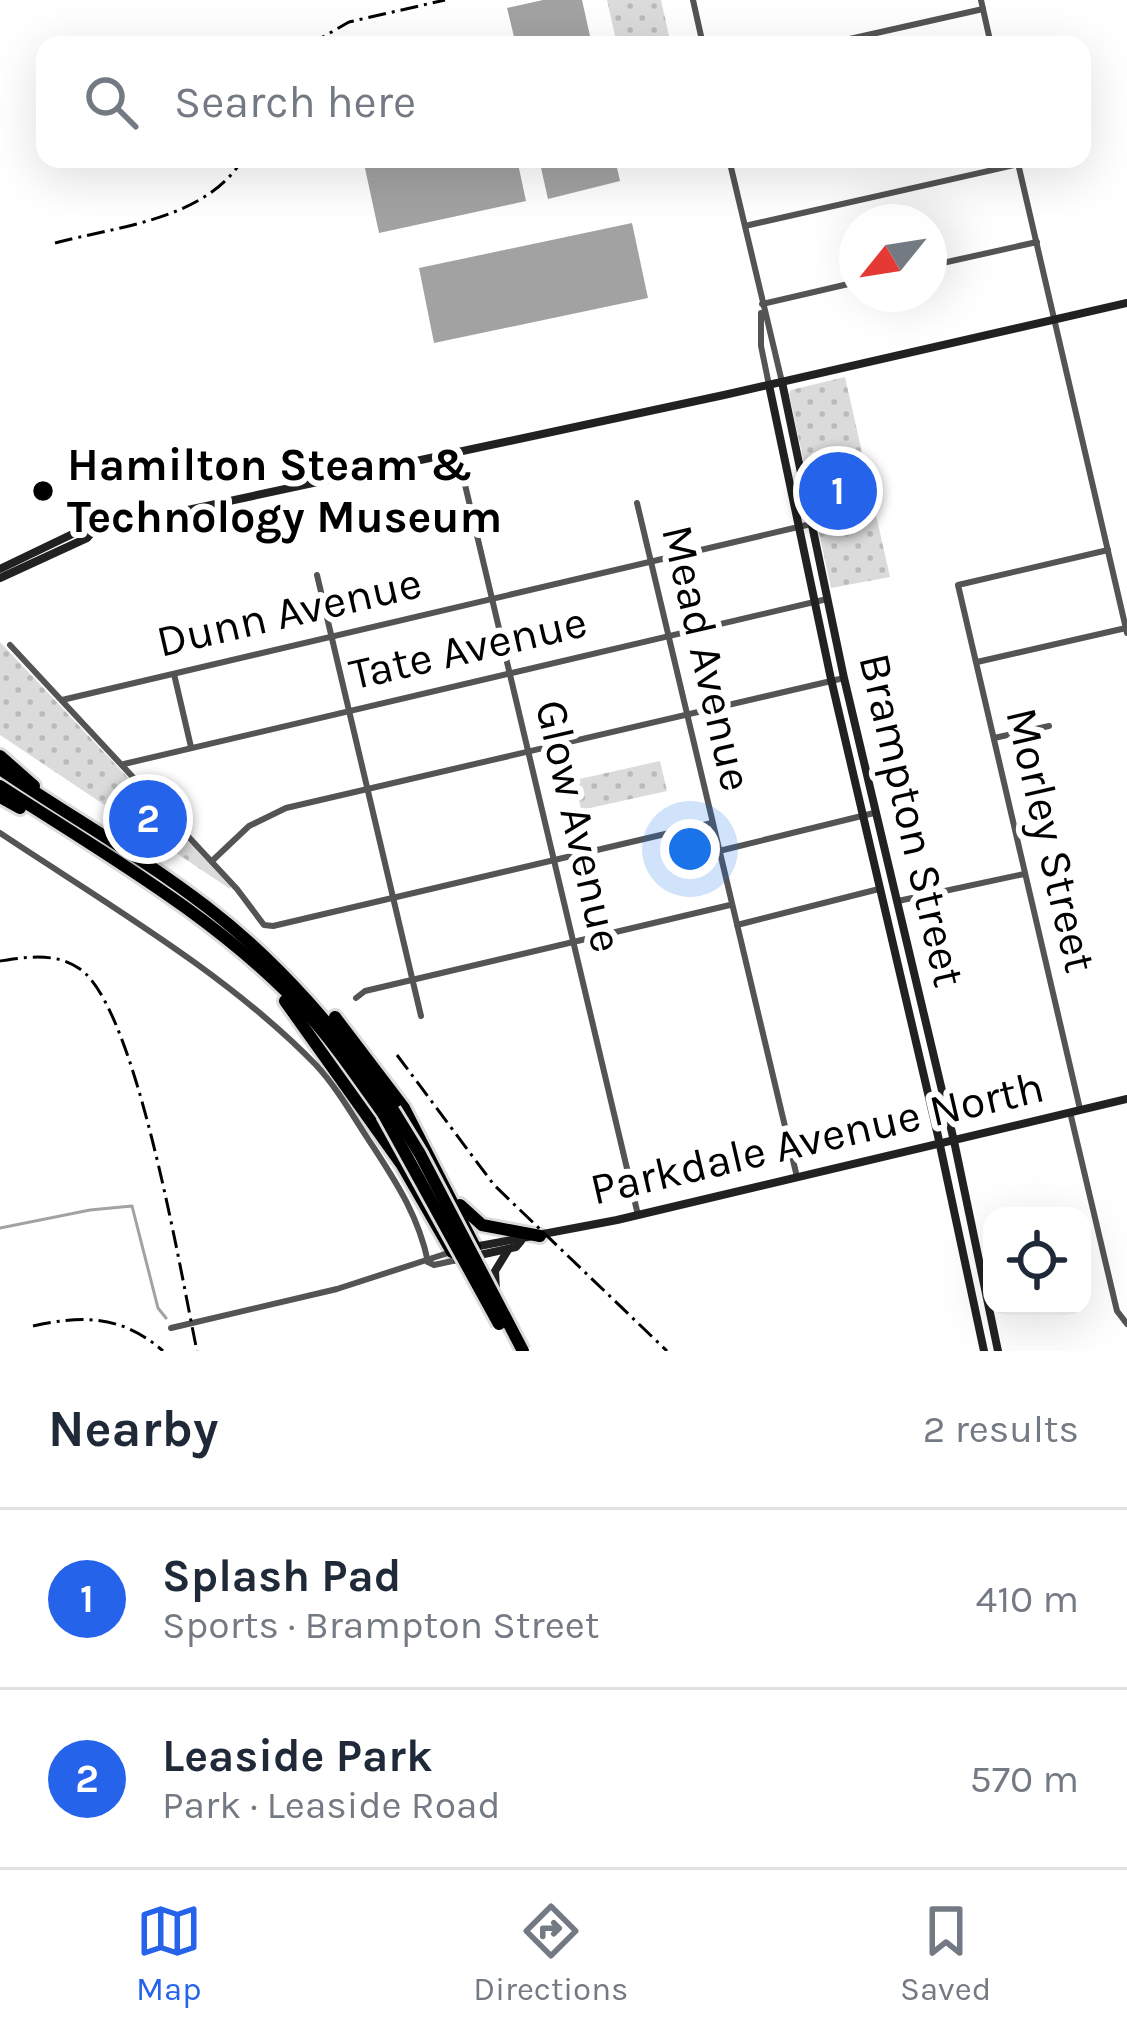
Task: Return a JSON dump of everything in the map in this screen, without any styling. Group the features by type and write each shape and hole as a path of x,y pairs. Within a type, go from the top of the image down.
{"highway":[{"path":"0,756 47,800"},
{"path":"0,769 138,858 235,939 304,1010 389,1112 518,1350"},
{"path":"0,786 235,939 264,950 358,1043 404,1108 446,1186 471,1218 482,1225 540,1236"},
{"path":"0,797 116,861"},
{"path":"235,939 302,1022 429,1210 466,1254"},
{"path":"446,1186 466,1254"}],"main road":[{"path":"0,569 85,528 94,530 769,385 1127,302"},
{"name":"Brampton Street","path":"782,382 831,679 984,1351"},
{"name":"Brampton Street","path":"769,385 827,599 954,1141 998,1351"},
{"path":"0,578 87,538 94,530"},
{"name":"Parkdale Avenue North","path":"466,1254 1127,1099"},
{"name":"Parkdale Avenue North","path":"466,1254 509,1249 523,1240"},
{"path":"496,1292 495,1271 509,1249"},
{"path":"466,1254 500,1329 518,1350"},
{"path":"466,1254 496,1292 518,1350"},
{"path":"466,1254 510,1323"},
{"path":"967,1272 978,1267"}],"street":[{"path":"693,0 701,36"},
{"path":"859,36 982,4 989,36"},
{"name":"Brampton Street","path":"732,168 782,382"},
{"path":"745,226 992,168"},
{"path":"976,662 1126,631 1019,168"},
{"path":"947,262 1037,242"},
{"path":"761,304 839,286"},
{"name":"Brampton Street","path":"761,304 761,346 769,385"},
{"name":"Glow Avenue","path":"457,451 638,1215"},
{"name":"Mead Avenue","path":"637,503 797,1178"},
{"name":"Dunn Avenue","path":"62,700 805,525"},
{"name":"Morley Street","path":"1108,550 958,584 1117,1310 1127,1324"},
{"path":"317,575 421,1016"},
{"name":"Tate Avenue","path":"124,764 827,599"},
{"path":"10,645 212,861 256,919 273,926 712,823"},
{"path":"173,673 190,747"},
{"path":"212,861 268,814 844,678"},
{"path":"993,738 1048,726"},
{"path":"719,851 874,813"},
{"path":"0,833 208,975 314,1063 416,1216 428,1262"},
{"path":"897,901 1024,874"},
{"path":"737,925 882,889"},
{"path":"356,998 365,991 731,904"},
{"name":"Parkdale Avenue North","path":"172,1328 337,1289 432,1257 466,1254"}],"shaded area":[{"path":"543,0 582,0 590,36 514,36 507,8"},
{"path":"607,0 661,0 669,36 615,36"},
{"path":"365,168 519,168 526,201 379,233"},
{"path":"541,168 617,168 620,181 548,199"},
{"path":"632,223 648,298 434,343 419,268"},
{"path":"845,377 890,577 831,588 789,394"},
{"path":"0,642 231,887 230,889 0,735"},
{"path":"660,761 667,791 581,810 575,780"}],"waterway":[{"path":"0,1228 132,1206 158,1308 166,1318"}],"railway":[{"path":"325,36 349,22 445,0"},
{"path":"55,243 184,208 207,195 236,168"},
{"path":"0,961 61,960 80,969 101,994 120,1035 154,1146 197,1351"},
{"path":"397,1055 494,1185 667,1351"},
{"path":"33,1326 69,1320 117,1324 163,1351"}],"place":[{"name":"Hamilton Steam & Technology Museum","path":"43,491"},
{"name":"Splash Pad","path":"838,491"},
{"name":"Leaside Park","path":"148,819"}]}
